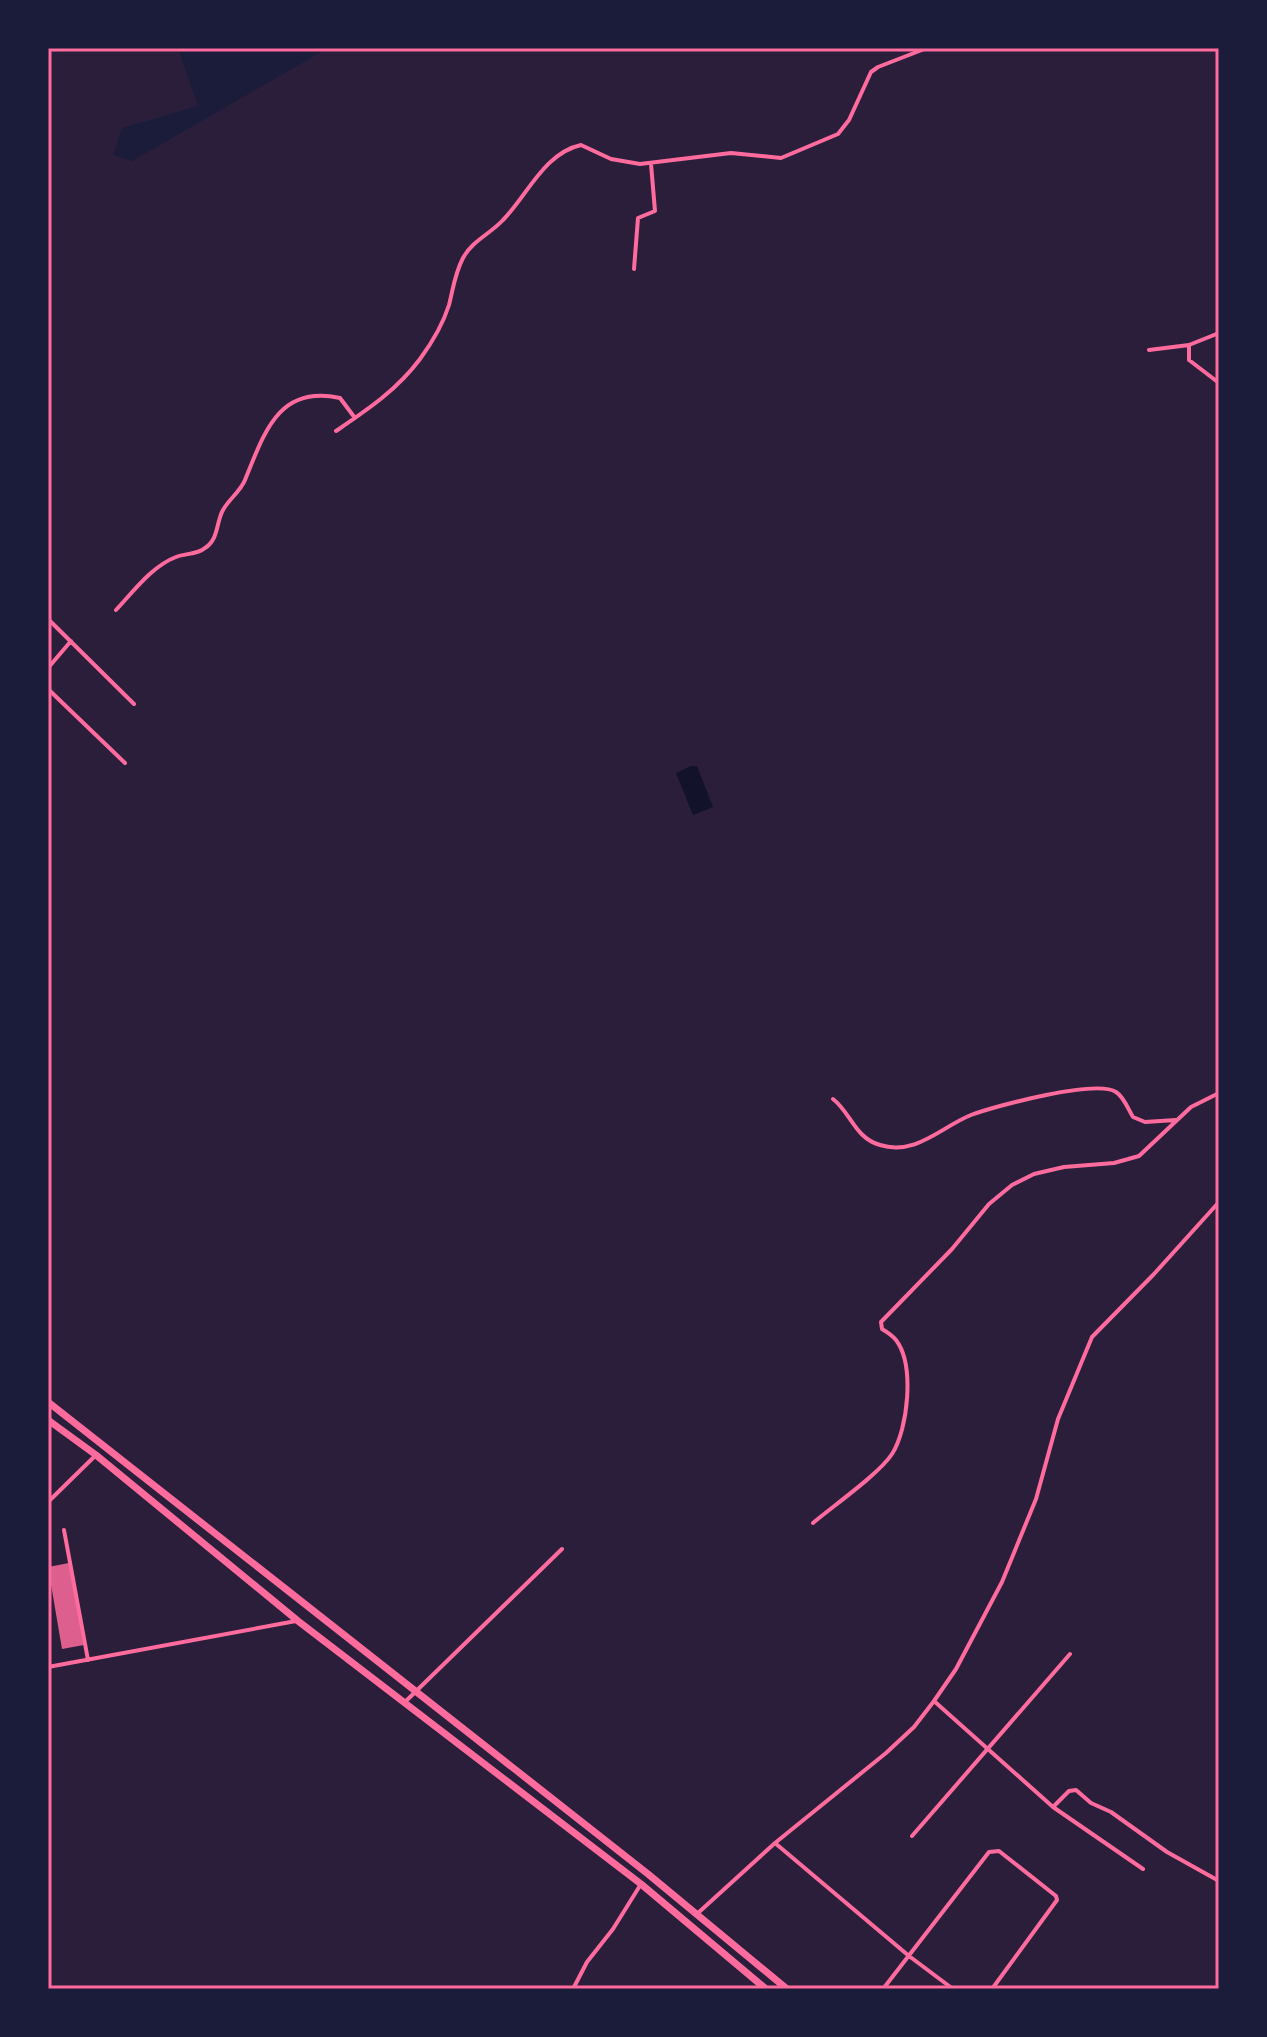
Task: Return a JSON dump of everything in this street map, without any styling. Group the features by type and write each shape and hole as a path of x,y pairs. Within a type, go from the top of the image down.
{"highway":[{"path":"48,1402 698,1913 787,1989"},
{"path":"48,1420 96,1455 298,1621 641,1884 766,1989"},
{"path":"276,1602 285,1588"}],"street":[{"path":"336,431 384,398 421,358 448,309 464,255 503,220 559,155 581,145 611,159 651,164 731,153 776,158 791,155 838,134 849,120 871,72 927,48"},
{"path":"634,269 638,218 655,211 651,164"},
{"path":"1149,350 1189,345 1219,333"},
{"path":"1189,345 1189,360 1219,383"},
{"path":"116,610 162,564 176,556 206,548 217,534 222,511 244,483 254,452 282,410 300,398 323,394 340,398 355,418"},
{"path":"48,619 134,704"},
{"path":"48,668 71,641"},
{"path":"48,689 125,763"},
{"path":"833,1099 841,1105 851,1124 867,1139 888,1146 916,1146 970,1116 1006,1104 1050,1094 1103,1089 1113,1090 1122,1098 1133,1117 1145,1122 1178,1120"},
{"path":"813,1523 894,1452 904,1418 908,1386 902,1352 894,1338 882,1329 881,1322 952,1249 989,1204 1012,1185 1034,1174 1064,1167 1114,1163 1139,1156 1191,1107 1219,1093"},
{"path":"698,1913 775,1843 886,1753 914,1727 934,1701 956,1669 1002,1582 1036,1499 1058,1419 1092,1337 1219,1202"},
{"path":"48,1502 96,1455"},
{"path":"64,1530 88,1660"},
{"path":"406,1701 562,1549"},
{"path":"48,1667 298,1621"},
{"path":"912,1836 1070,1654"},
{"path":"934,1701 1053,1807 1143,1869"},
{"path":"1053,1807 1069,1791 1076,1790 1167,1852 1219,1881"},
{"path":"775,1843 953,1989"},
{"path":"883,1989 989,1852 999,1851 1056,1896 1057,1900 992,1989"},
{"path":"573,1989 587,1962 613,1929 641,1884"}],"shaded area":[{"path":"48,48 178,48 198,106 122,128 113,155 132,161 328,48 1219,48 1219,1989 48,1989"},
{"path":"697,766 713,807 693,815 676,773"}],"building":[{"path":"69,1563 84,1645 62,1649 48,1567"}]}
